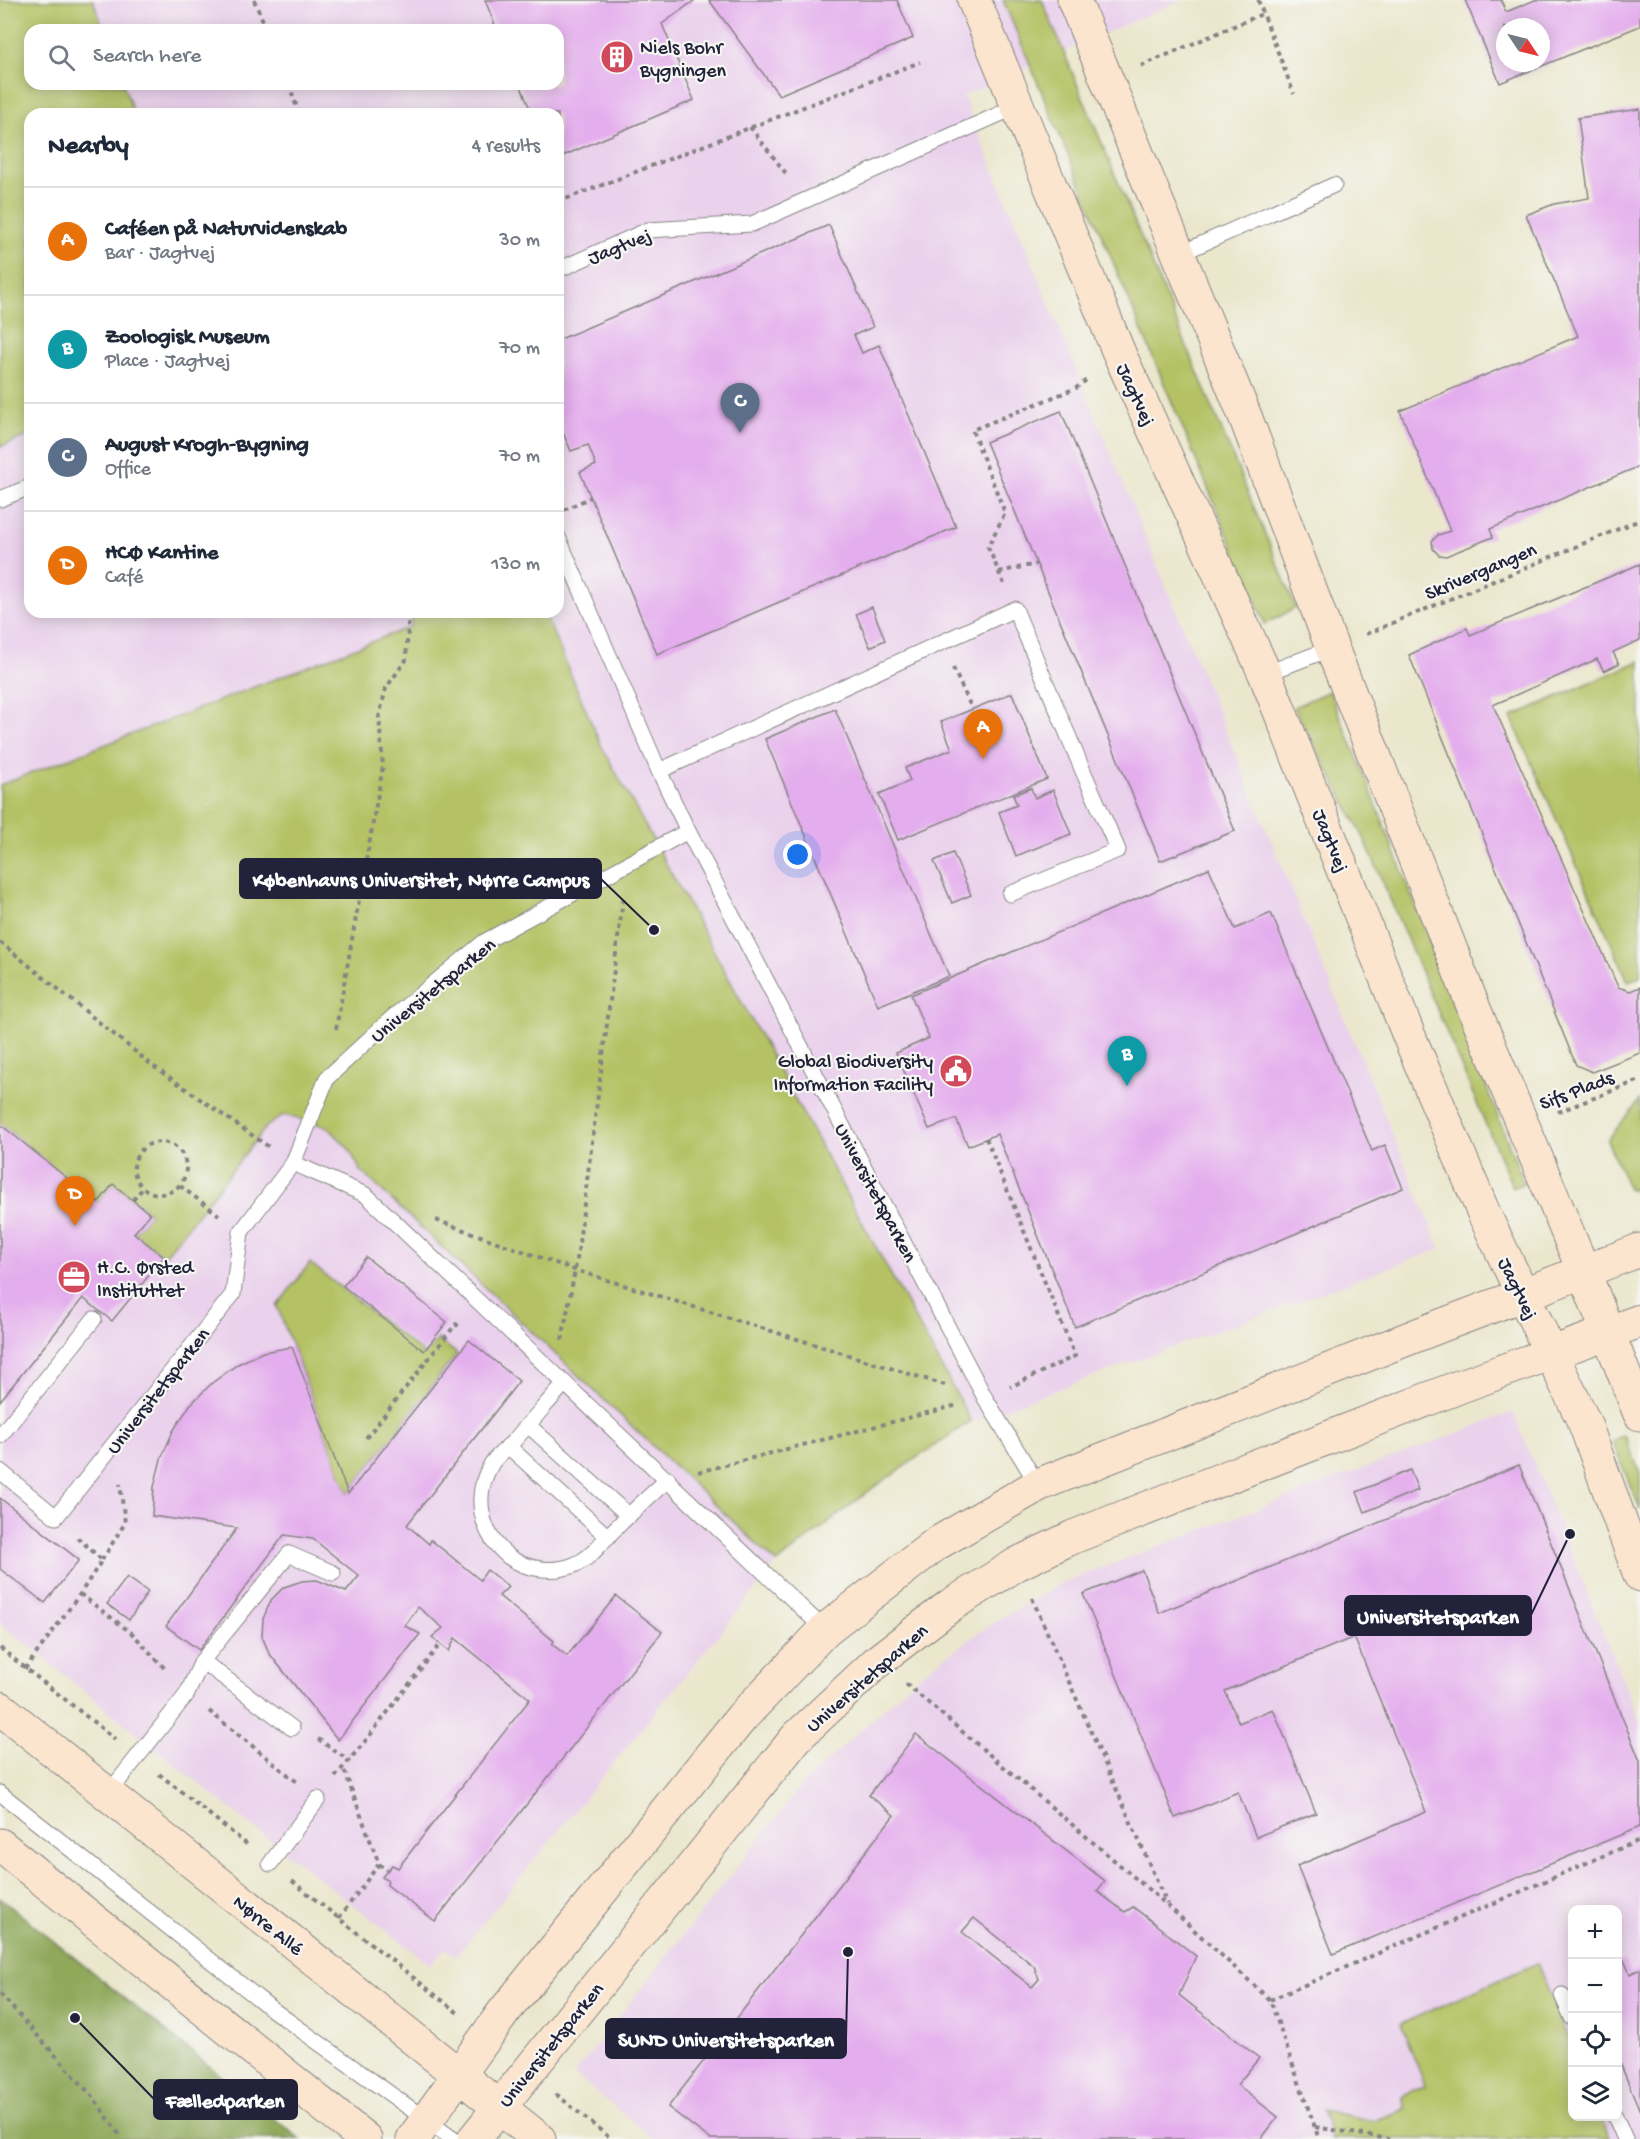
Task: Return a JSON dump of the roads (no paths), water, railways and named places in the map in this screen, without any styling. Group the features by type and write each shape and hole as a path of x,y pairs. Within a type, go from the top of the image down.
{"street":[{"name":"Jagtvej","path":"974,0 1119,353 1265,674 1409,1036 1485,1216 1585,1424 1640,1575"},
{"path":"1074,0 1245,416 1332,648 1475,1011 1524,1125 1640,1414"},
{"path":"420,2130 503,2013 742,1717 825,1630 936,1544 1038,1485 1640,1250"},
{"name":"Universitetsparken","path":"474,2139 797,1737 879,1660 951,1605 1017,1564 1073,1537 1456,1388 1640,1321"},
{"name":"Nørre Allé","path":"0,1708 539,2139"},
{"path":"0,1845 364,2139"}],"lane":[{"name":"Jagtvej","path":"564,267 648,230 752,224 1018,106"},
{"path":"1179,254 1334,185"},
{"path":"0,500 24,490"},
{"name":"Universitetsparken","path":"564,551 658,771 688,831 986,1398 1038,1485"},
{"path":"658,771 1015,609 1118,850 1010,894"},
{"path":"1265,674 1332,648"},
{"name":"Universitetsparken","path":"0,1471 56,1517 233,1294 241,1232 293,1163 327,1078 393,1017 484,942 688,831"},
{"path":"293,1163 366,1195 825,1630"},
{"path":"0,1436 94,1319"},
{"path":"560,1378 528,1425 493,1462 483,1481 480,1503 482,1514 495,1544 511,1558 531,1568 553,1570 575,1565 593,1553 668,1479"},
{"path":"528,1425 629,1516"},
{"path":"508,1446 608,1537"},
{"path":"108,1794 187,1694 202,1661 289,1554 333,1573"},
{"path":"202,1661 292,1728"},
{"path":"0,1793 420,2130 453,2139"},
{"path":"270,1864 318,1799"},
{"path":"1562,1995 1570,2013"},
{"path":"1617,2121 1625,2139"}],"place":[{"name":"Niels Bohr Bygningen","path":"617,57"},
{"name":"August Krogh-Bygning","path":"740,433"},
{"name":"Caféen på Naturvidenskab","path":"983,759"},
{"name":"Københavns Universitet, Nørre Campus","path":"654,930"},
{"name":"Global Biodiversity Information Facility","path":"956,1071"},
{"name":"Zoologisk Museum","path":"1127,1086"},
{"name":"HCØ Kantine","path":"75,1226"},
{"name":"H.C. Ørsted Instituttet","path":"74,1277"},
{"name":"Universitetsparken","path":"1570,1534"},
{"name":"SUND Universitetsparken","path":"848,1952"},
{"name":"Fælledparken","path":"75,2018"}]}
